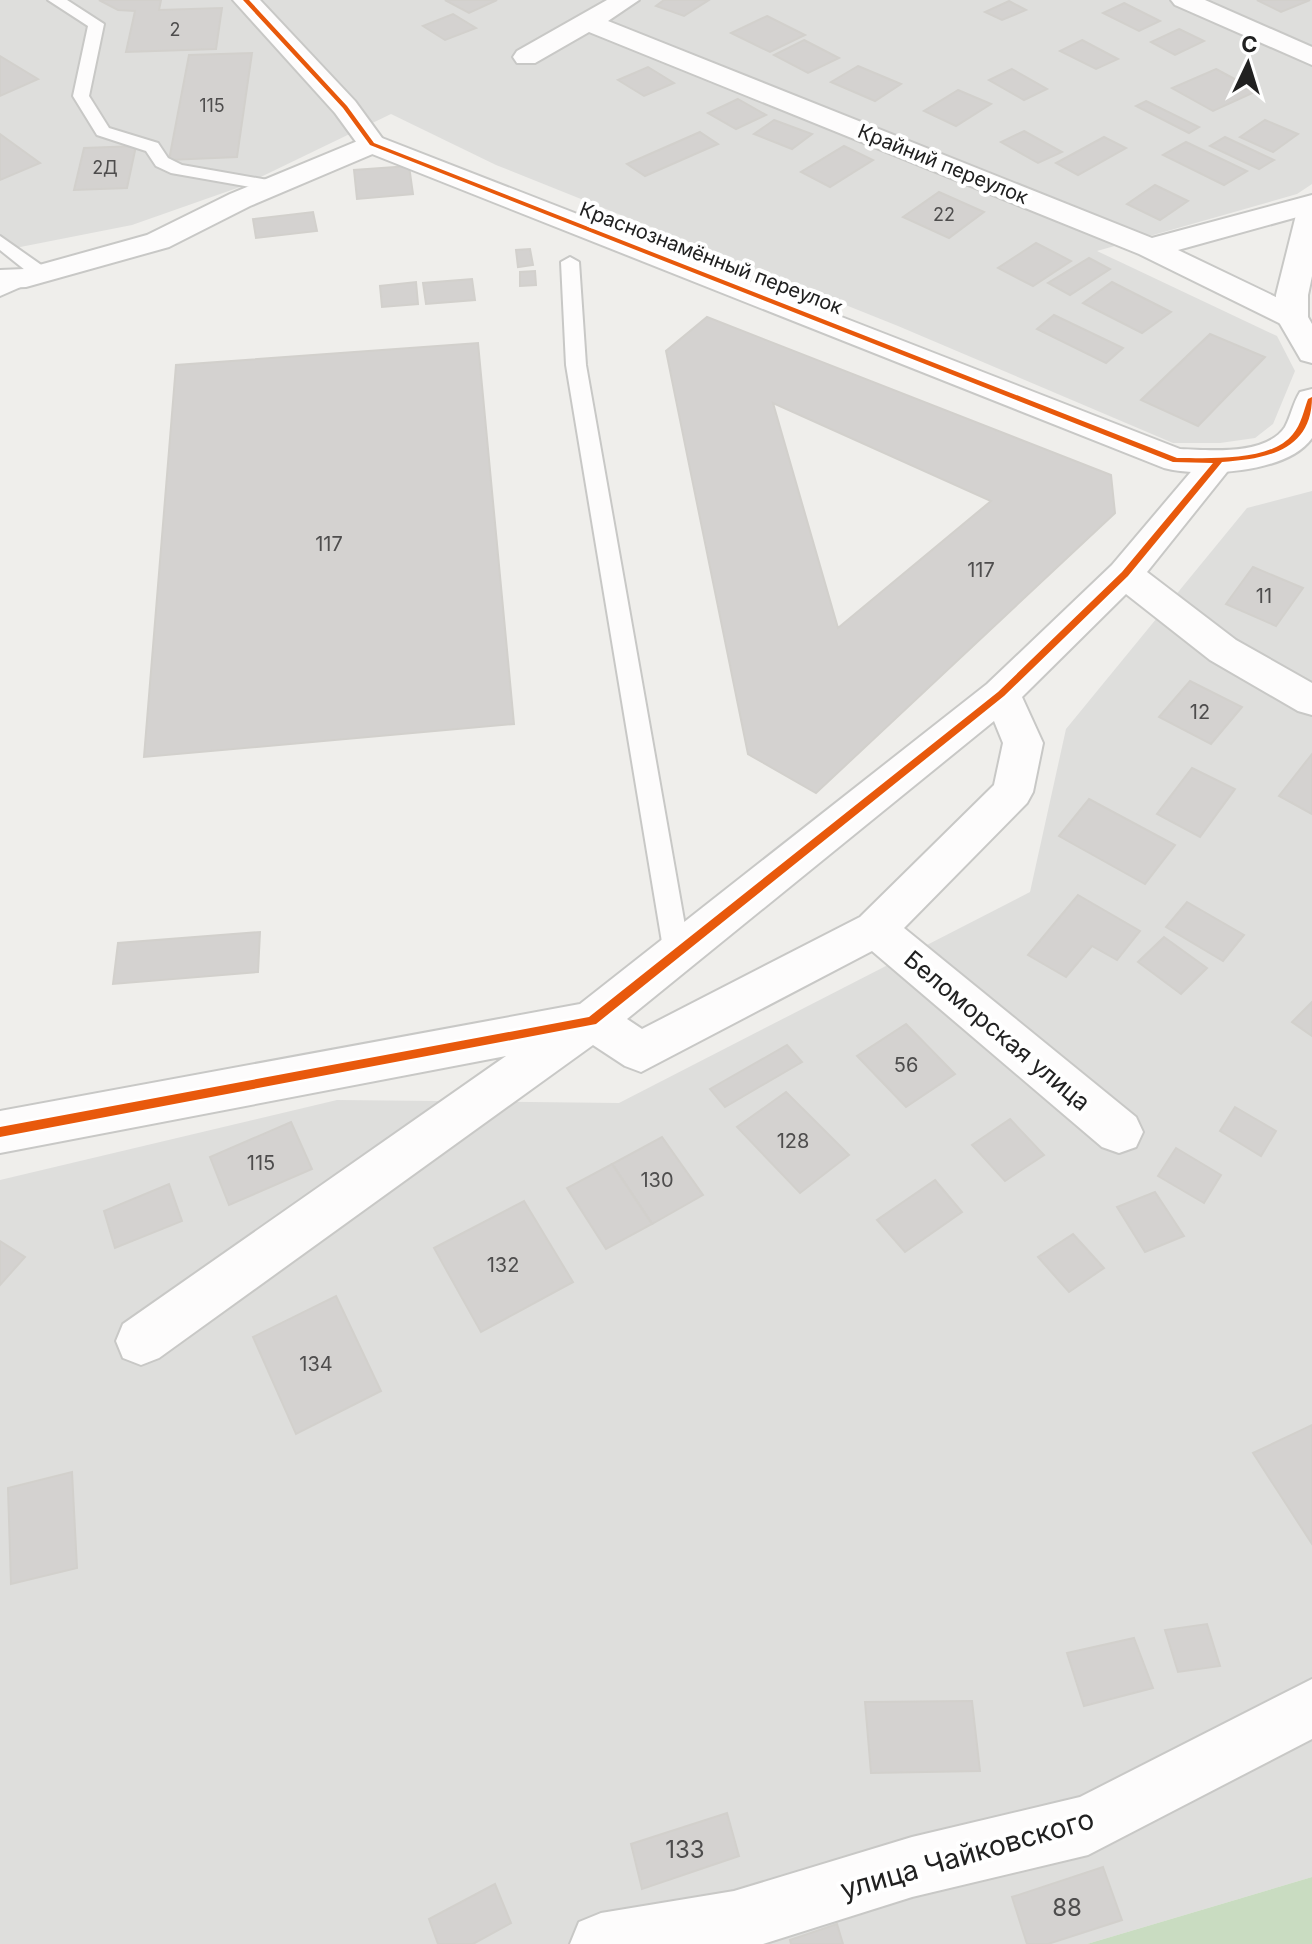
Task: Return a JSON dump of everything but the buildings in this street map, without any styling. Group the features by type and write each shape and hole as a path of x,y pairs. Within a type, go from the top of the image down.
{"street":[{"path":"13,278 158,241 273,186 372,144 345,107 246,0"},
{"path":"526,57 626,0"},
{"path":"1184,0 1312,57"},
{"name":"Крайний переулок","path":"589,23 1150,248 1292,317"},
{"name":"Краснознамённый переулок","path":"372,144 1176,460 1218,462 1266,454 1296,437 1312,399"},
{"path":"1150,248 1312,204"},
{"path":"1311,352 1292,317 1292,295 1312,211"},
{"path":"141,1341 592,1021 1001,694 1125,574 1218,462"},
{"path":"1125,574 1223,650 1312,701"},
{"path":"0,1132 592,1021 641,1052 875,929 1013,792 1023,743 1001,694"},
{"name":"Беломорская улица","path":"875,929 1119,1132"},
{"name":"улица Чайковского","path":"601,1944 734,1922 912,1867 1088,1825 1312,1708"}],"lane":[{"path":"56,0 96,24 81,96 103,131 152,147 162,162 177,169 273,186"},
{"path":"0,241 13,278"},
{"path":"570,262 576,365 677,954"}],"shaded area":[{"path":"0,0 1312,0 1312,184 1297,194 1097,251 1277,336 1295,371 1273,424 1255,438 1220,443 1173,443 898,326 496,165 391,114 240,187 132,225 0,251"},
{"path":"1312,491 1312,1877 1087,1944 0,1944 0,1180 337,1100 619,1103 1030,892 1066,729 1247,508"}],"green space":[{"path":"1312,1877 1312,1944 1087,1944"}],"cycle path":[{"path":"246,0 345,107 372,144 1176,460 1241,458 1274,451 1297,435 1312,399"},
{"path":"0,1132 592,1021 1001,694 1125,574 1218,462"}]}
